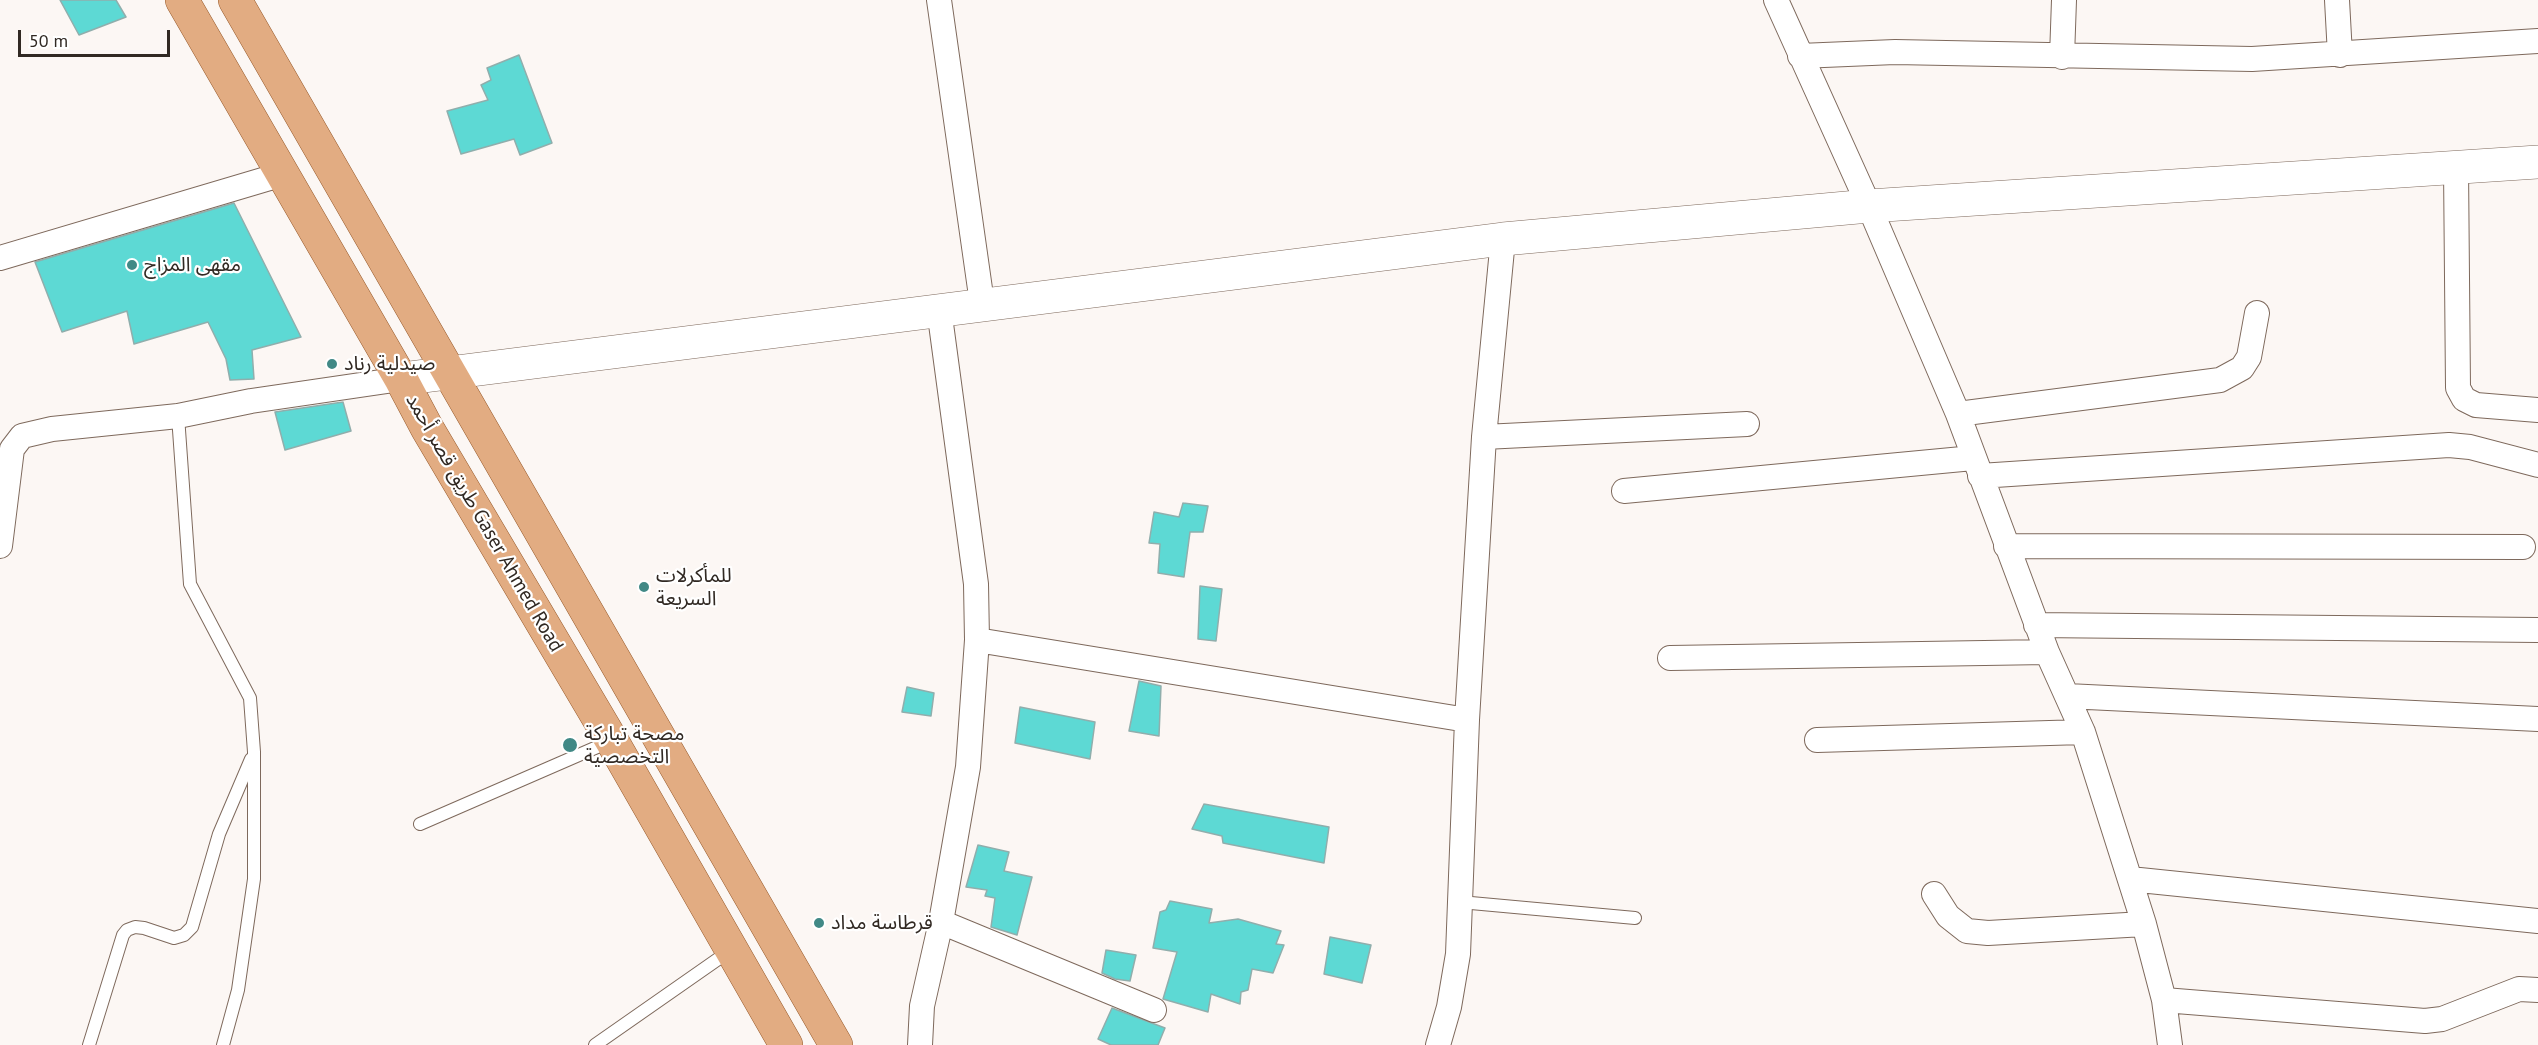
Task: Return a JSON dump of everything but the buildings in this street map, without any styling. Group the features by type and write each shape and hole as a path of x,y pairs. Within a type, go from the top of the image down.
{"main road":[{"name":"طريق قصر أحمد Gaser Ahmed Road","path":"182,0 427,428 612,741 786,1045"},
{"path":"235,0 836,1045"}],"street":[{"path":"939,0 982,303"},
{"path":"1776,0 1869,206 1958,414 2036,625 2083,732 2144,924 2164,1000 2170,1045"},
{"path":"2062,57 2064,0"},
{"path":"2337,0 2340,54"},
{"path":"1800,56 1895,52 2252,59 2538,41"},
{"path":"0,546 12,449 22,436 52,429 178,416 251,401 401,379 982,303 1503,239 1869,206 2538,162"},
{"path":"2456,167 2458,388 2464,399 2476,405 2538,410"},
{"path":"0,258 283,174"},
{"path":"1437,1045 1449,1007 1458,954 1467,720 1484,437 1503,239"},
{"path":"920,1045 922,1006 941,922 968,767 978,640 976,584 939,309"},
{"path":"1958,414 2220,380 2242,368 2249,357 2257,313"},
{"path":"1484,437 1747,424"},
{"path":"1624,491 1977,467 2449,445 2470,447 2538,465"},
{"path":"2006,546 2523,547"},
{"path":"2036,625 2538,630"},
{"path":"978,640 1467,720"},
{"path":"1670,658 2047,652"},
{"path":"2067,696 2538,719"},
{"path":"1817,740 2083,732"},
{"path":"2130,879 2538,921"},
{"path":"1934,894 1948,916 1967,931 1988,933 2144,924"},
{"path":"941,922 1154,1010"},
{"path":"2164,1000 2425,1021 2442,1018 2519,989 2538,990"}],"lane":[{"path":"178,416 190,584 250,698 254,752 254,879 238,990 223,1045"},
{"path":"420,824 612,741"},
{"path":"89,1045 123,935 127,930 135,927 144,928 174,938 184,935 192,927 219,834 254,752"},
{"path":"1460,902 1635,918"},
{"path":"595,1045 731,950"}],"place":[{"name":"مقهى المزاج","path":"132,265"},
{"name":"صيدلية رناد","path":"332,364"},
{"name":"للمأكرلات السريعة","path":"644,587"},
{"name":"مصحة تباركة التخصصية","path":"570,745"},
{"name":"قرطاسة مداد","path":"819,923"}]}
